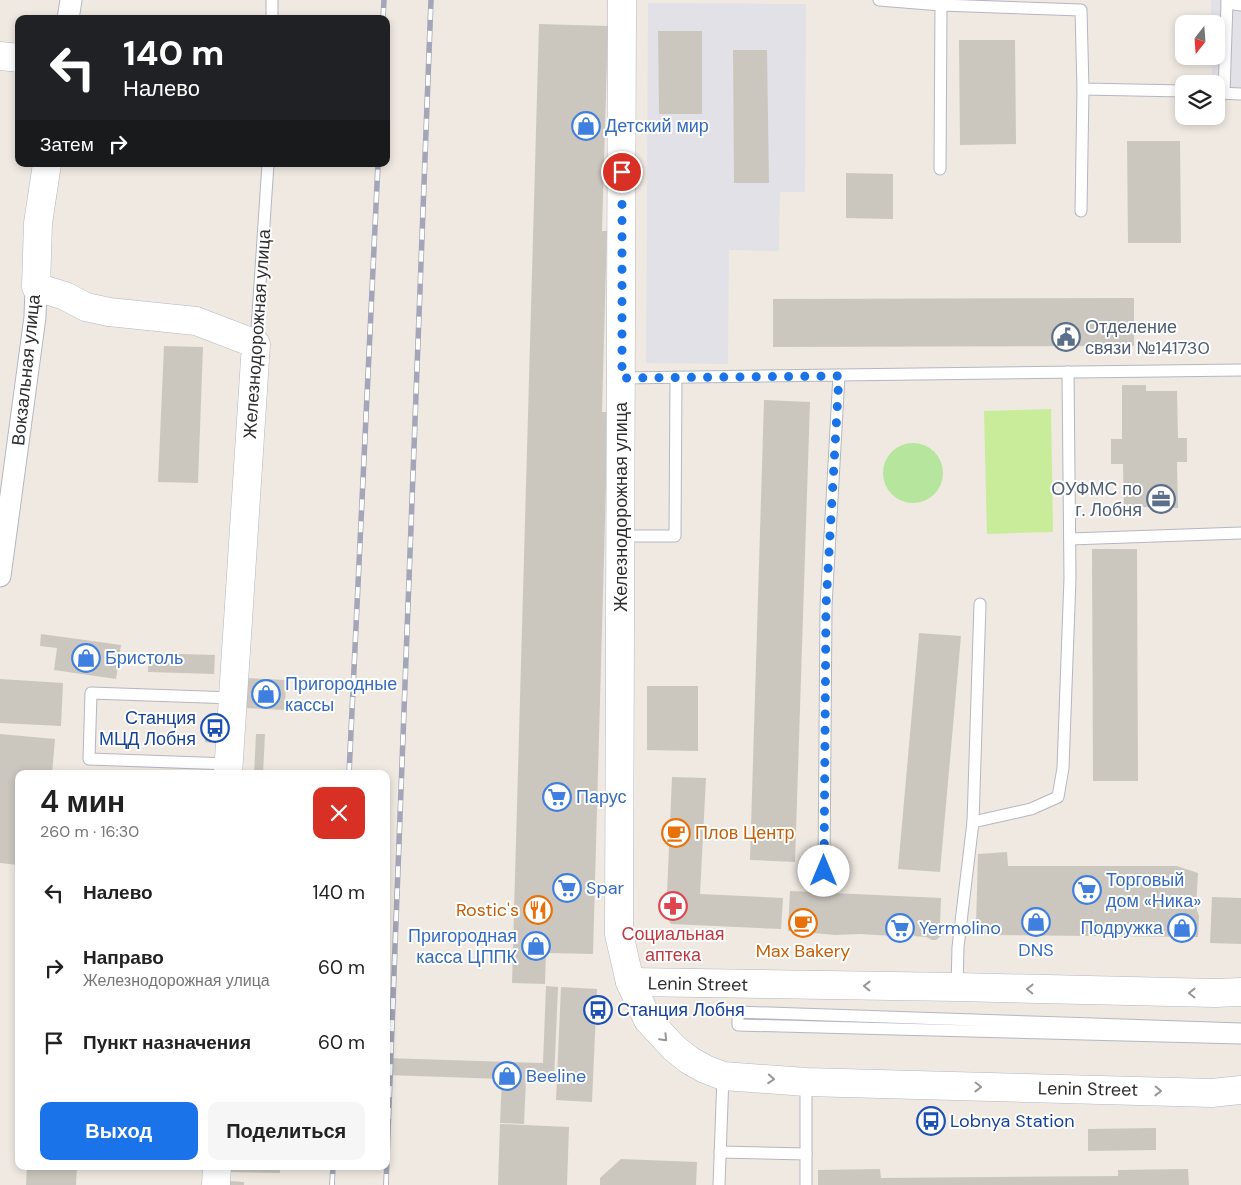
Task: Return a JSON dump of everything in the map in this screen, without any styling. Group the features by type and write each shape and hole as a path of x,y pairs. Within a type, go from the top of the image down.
{"street":[{"path":"69,15 71,0"},
{"name":"Железнодорожная улица","path":"622,0 619,934 630,982"},
{"path":"0,56 15,58"},
{"name":"Вокзальная улица","path":"0,576 35,317 38,223 47,167"},
{"path":"36,287 65,296 86,307 109,312 196,321 256,344"},
{"name":"Железнодорожная улица","path":"228,769 256,344"},
{"name":"Lenin Street","path":"1241,992 630,982 648,1020 660,1035 689,1060 723,1076 806,1082 1212,1092 1241,1090"},
{"path":"216,1185 217,1170"}],"lane":[{"path":"272,0 272,15"},
{"path":"879,0 942,5 1081,10 1083,89 1082,211"},
{"path":"1221,75 1227,2 1241,5"},
{"path":"940,169 942,5"},
{"path":"1083,89 1175,92"},
{"path":"1225,93 1241,94"},
{"name":"Железнодорожная улица","path":"256,344 268,167"},
{"path":"622,378 1241,370"},
{"path":"973,822 1031,809 1058,797 1064,768 1070,578 1068,372"},
{"path":"824,871 826,606 839,376"},
{"path":"621,536 675,536 676,378"},
{"path":"1070,539 1241,532"},
{"path":"957,987 958,947 973,822 980,604"},
{"path":"228,769 89,758 91,692 233,698"},
{"path":"1241,1029 738,1012 738,1025 1241,1038"},
{"path":"719,1185 723,1076"},
{"path":"806,1082 806,1185"},
{"path":"720,1152 806,1154"}],"shaded area":[{"path":"1211,0 1241,0 1241,88 1225,87 1225,75 1212,75 1212,65 1225,65 1225,15 1211,15"},
{"path":"648,3 806,4 805,192 780,192 779,251 729,250 728,364 646,363"}],"green space":[{"path":"1051,409 1053,532 987,534 984,411"},
{"path":"907,443 919,443 930,448 938,456 943,467 941,485 930,498 919,503 907,503 896,498 888,490 883,479 883,467 888,456 896,448"}],"building":[{"path":"539,24 608,26 602,231 607,231 602,412 608,412 593,954 546,953 545,984 512,983"},
{"path":"658,31 702,31 702,114 659,114"},
{"path":"959,40 1015,40 1016,144 960,145"},
{"path":"733,50 767,50 769,183 734,183"},
{"path":"1127,141 1180,141 1181,243 1128,243"},
{"path":"846,173 893,174 893,219 846,218"},
{"path":"1134,298 1134,346 773,347 773,299"},
{"path":"164,346 203,347 198,483 158,482"},
{"path":"1122,385 1146,385 1146,391 1177,391 1178,438 1187,438 1187,462 1177,462 1178,508 1143,507 1143,512 1124,513 1123,464 1111,464 1111,439 1122,439"},
{"path":"764,400 810,402 795,862 750,860"},
{"path":"1092,549 1137,549 1138,781 1093,781"},
{"path":"919,633 961,636 940,872 898,869"},
{"path":"41,634 121,645 116,679 54,670 57,648 40,646"},
{"path":"148,653 215,655 214,674 148,672"},
{"name":"Пригородные кассы","path":"246,678 286,680 285,710 245,708"},
{"path":"0,679 63,683 61,726 0,723"},
{"path":"647,686 698,686 698,751 647,750"},
{"path":"205,725 212,726 211,743 205,742"},
{"path":"0,734 55,739 52,770 15,770 15,865 0,863"},
{"path":"256,734 265,734 263,770 254,770"},
{"path":"672,777 706,778 700,894 783,898 781,929 671,924 666,917"},
{"name":"Торговый дом «Ника»","path":"1007,852 1008,866 1177,866 1198,873 1196,907 1199,916 1198,937 987,935 982,933 976,925 978,854"},
{"path":"790,891 941,898 940,924 943,931 942,935 936,940 932,940 926,937 914,936 914,934 893,933 893,936 836,935 788,931"},
{"path":"1212,897 1241,898 1241,944 1210,943"},
{"path":"546,986 558,987 554,1081 526,1080 524,1124 500,1123 502,1079 390,1075 390,1058 543,1063"},
{"path":"561,987 597,989 592,1102 556,1100"},
{"path":"500,1124 569,1127 567,1185 498,1185"},
{"path":"1156,1128 1156,1150 1088,1151 1088,1129"},
{"path":"621,1159 697,1162 696,1185 600,1185 600,1178"},
{"path":"880,1169 881,1178 1118,1176 1118,1170 1188,1169 1189,1185 818,1185 818,1170"},
{"path":"27,1170 77,1170 76,1185 26,1185"},
{"path":"231,1170 280,1170 280,1173 231,1172"},
{"path":"230,1181 244,1182 244,1185 230,1185"}],"railway":[{"path":"383,15 384,0"},
{"path":"390,1080 431,0"},
{"path":"349,770 378,167"},
{"path":"332,1185 333,1170"},
{"path":"386,1185 387,1170"}],"place":[{"name":"Детский мир","path":"586,126"},
{"name":"Отделение связи №141730","path":"1066,337"},
{"name":"ОУФМС по г. Лобня","path":"1161,499"},
{"name":"Бристоль","path":"86,658"},
{"name":"Пригородные кассы","path":"266,694"},
{"name":"Станция МЦД Лобня","path":"215,728"},
{"name":"Парус","path":"557,797"},
{"name":"Плов Центр","path":"676,833"},
{"name":"Spar","path":"567,888"},
{"name":"Торговый дом «Ника»","path":"1087,890"},
{"name":"Социальная аптека","path":"673,906"},
{"name":"Rostic's","path":"538,910"},
{"name":"DNS","path":"1036,922"},
{"name":"Max Bakery","path":"803,923"},
{"name":"Yermolino","path":"900,928"},
{"name":"Подружка","path":"1182,928"},
{"name":"Пригородная касса ЦППК","path":"536,946"},
{"name":"Станция Лобня","path":"598,1010"},
{"name":"Beeline","path":"507,1076"},
{"name":"Lobnya Station","path":"931,1121"}],"route":[{"path":"622,172 622,378 839,376 826,606 824,871"}]}
